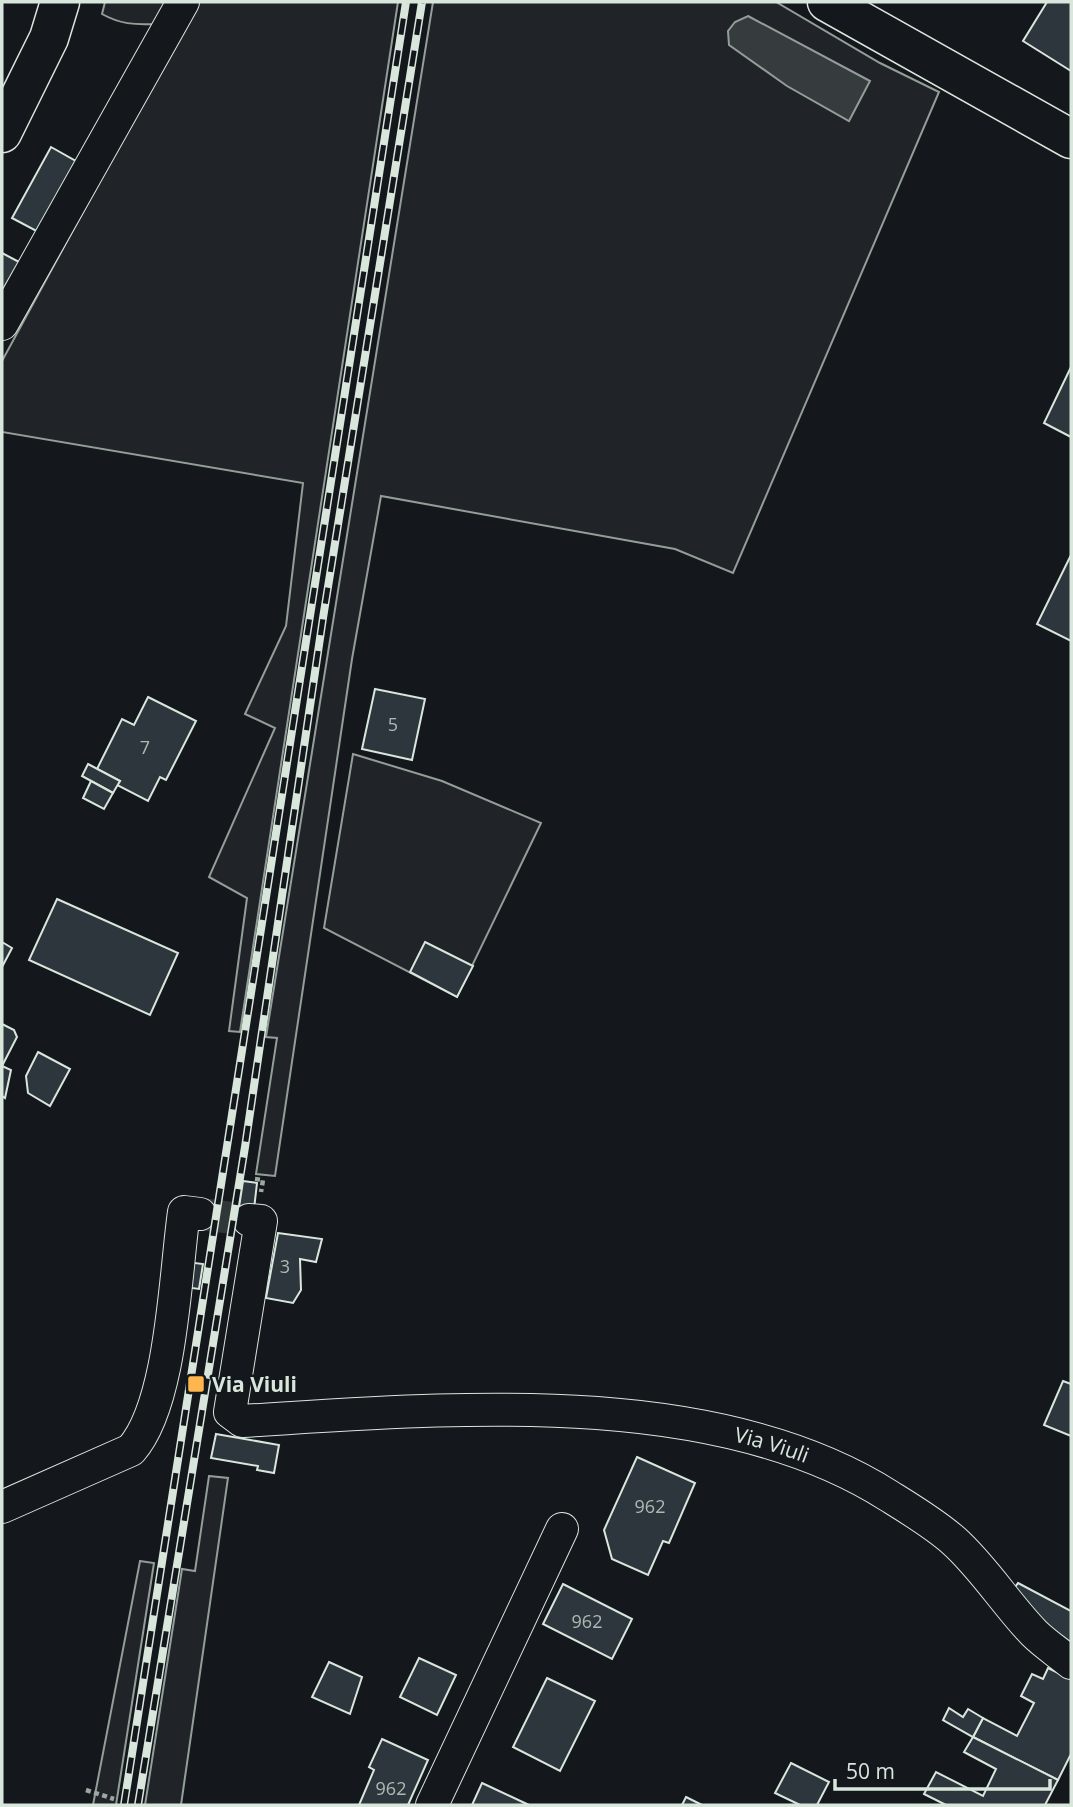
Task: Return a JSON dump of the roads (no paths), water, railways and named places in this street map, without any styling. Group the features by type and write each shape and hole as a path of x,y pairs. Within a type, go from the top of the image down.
{"main road":[{"path":"2,133 49,38 60,2"},
{"path":"827,2 1071,139"}],"street":[{"path":"2,324 183,2"},
{"path":"2,1507 131,1450 144,1436 162,1380 184,1212 200,1214"},
{"name":"Via Viuli","path":"249,1220 261,1221 230,1412 242,1421 410,1411 601,1413 714,1429 772,1444 838,1469 888,1495 954,1541 1035,1634 1071,1662"},
{"path":"432,1805 562,1529"}],"tunnel":[{"path":"200,1214 249,1220"}],"railway":[{"path":"124,1805 406,2"},
{"path":"138,1805 245,1147 323,618 422,2"}],"place":[{"name":"Via Viuli","path":"196,1384"}]}
